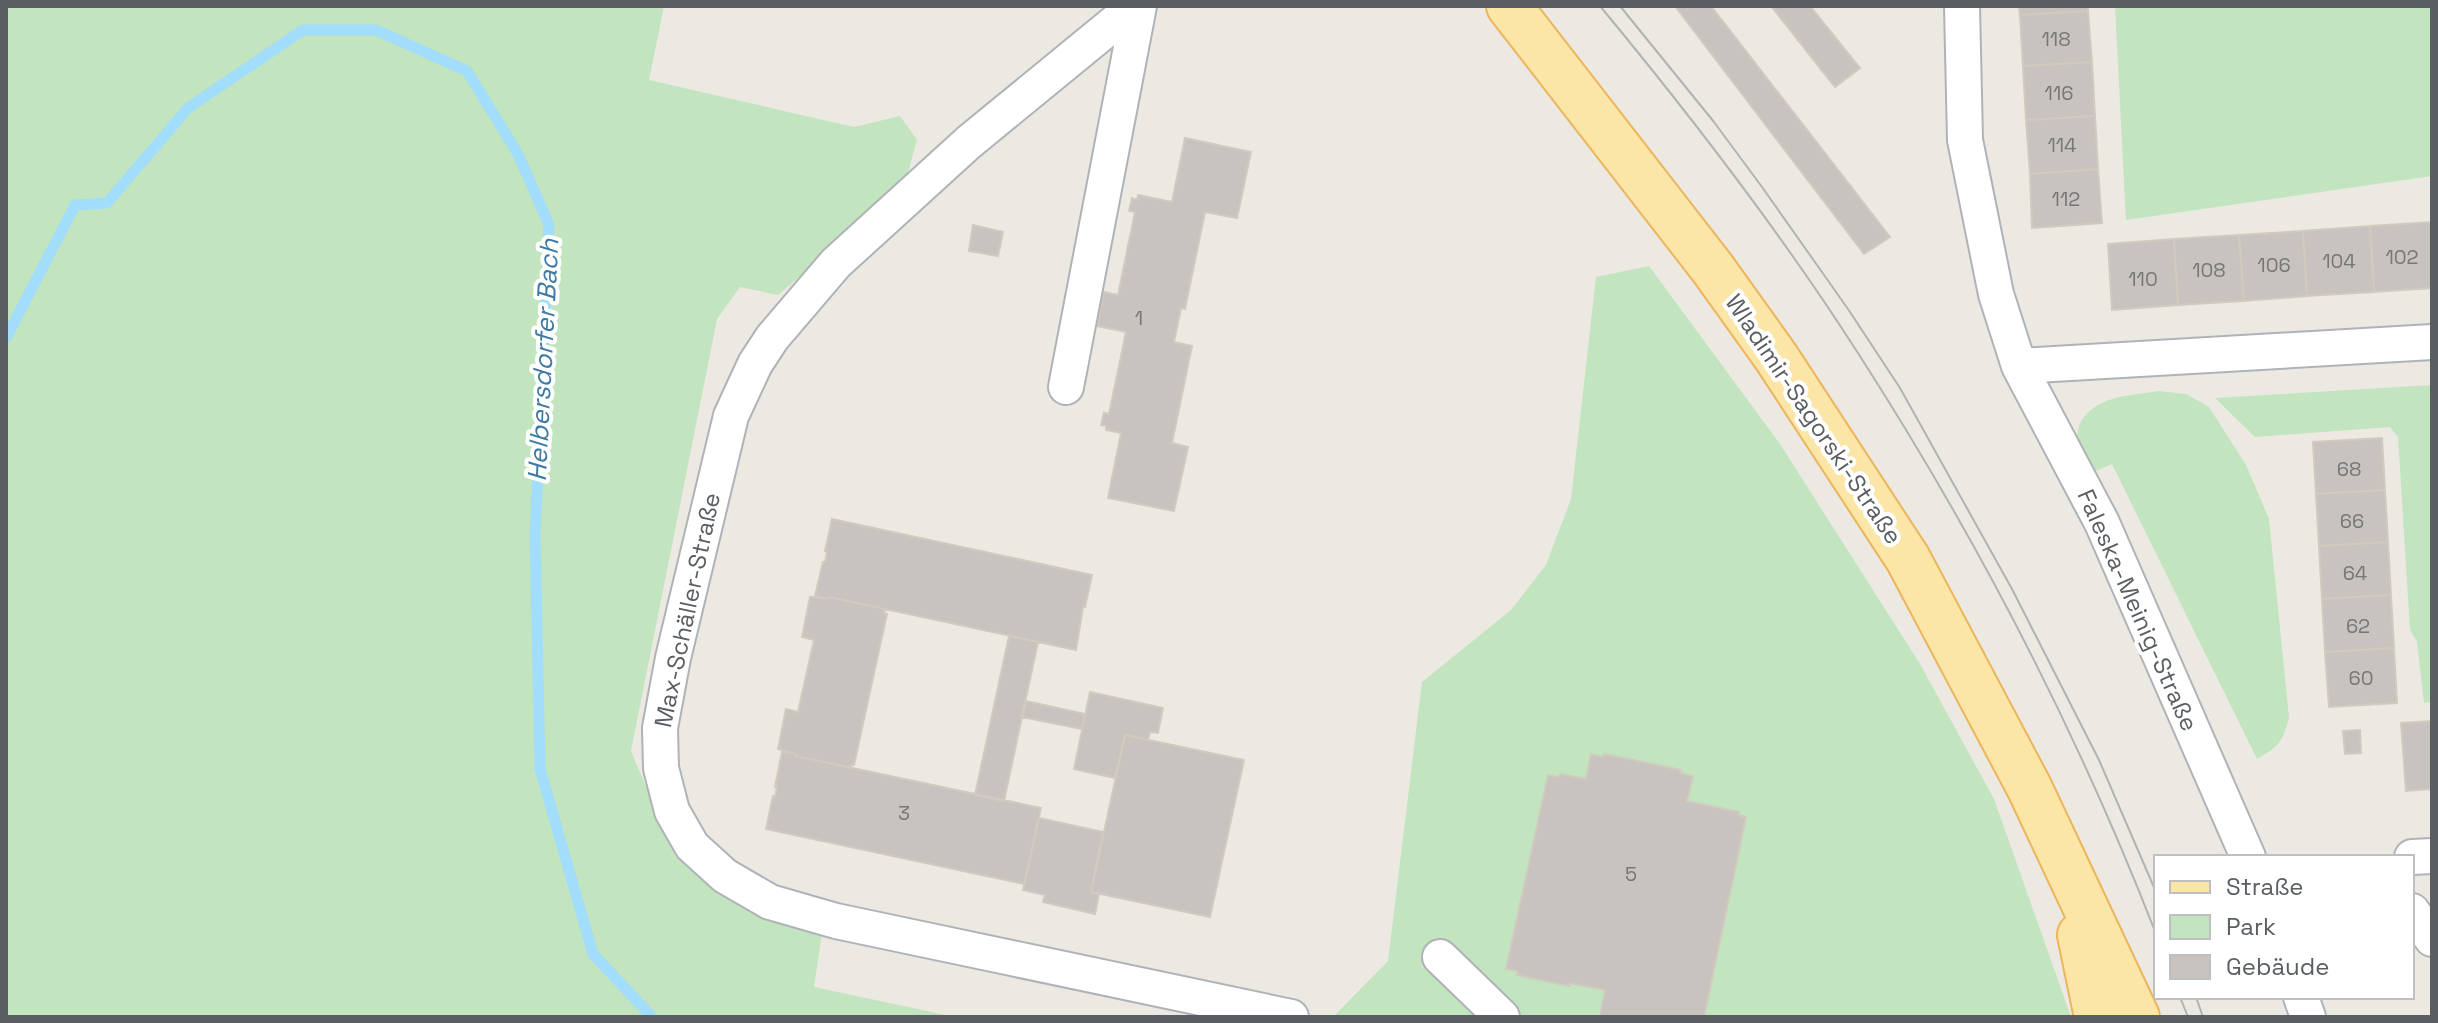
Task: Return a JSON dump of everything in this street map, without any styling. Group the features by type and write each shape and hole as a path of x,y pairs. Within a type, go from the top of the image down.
{"main road":[{"name":"Wladimir-Sagorski-Straße","path":"1509,6 1713,269 1776,357 1908,559 2030,789 2137,1017"},
{"name":"Wladimir-Sagorski-Straße","path":"2066,866 2097,1017"}],"street":[{"path":"1066,387 1137,6"},
{"name":"Max-Schäller-Straße","path":"1137,6 969,142 836,263 788,316 755,364 731,416 707,509 660,728 661,768 672,811 692,846 725,876 770,902 836,921 1291,1017"},
{"name":"Faleska-Meinig-Straße","path":"1962,6 1965,140 1996,294 2019,366 2102,523 2247,855"},
{"path":"2019,366 2432,342"},
{"path":"2414,914 2432,939"},
{"path":"1440,957 1502,1017"}],"green space":[{"path":"6,6 664,6 649,80 854,127 900,116 917,140 904,187 778,295 740,287 717,319 631,751 675,856 719,895 822,933 814,987 955,1017 6,1017"},
{"path":"2115,6 2432,6 2432,176 2126,220"},
{"path":"1649,266 1780,444 1920,664 1994,799 2071,1017 1333,1017 1388,961 1422,682 1511,610 1546,565 1571,499 1596,277"},
{"path":"2432,385 2432,702 2424,703 2417,642 2410,630 2398,437 2390,427 2255,437 2215,398"},
{"path":"2159,391 2186,394 2209,407 2246,465 2269,519 2289,718 2279,743 2257,759 2112,464 2089,474 2080,454 2079,426 2091,410 2115,398"}],"building":[{"path":"1675,6 1711,6 1890,237 1864,254"},
{"path":"1771,6 1810,6 1860,68 1835,87"},
{"path":"2019,6 2088,6 2088,11 2020,15"},
{"path":"2088,11 2092,62 2023,66 2020,15"},
{"path":"2092,62 2095,116 2026,120 2023,66"},
{"path":"2095,116 2098,169 2030,174 2026,120"},
{"path":"1185,138 1251,152 1237,218 1205,212 1185,309 1181,308 1174,342 1192,346 1172,443 1188,447 1174,511 1108,498 1121,433 1106,430 1106,426 1101,425 1104,413 1109,414 1126,332 1097,326 1104,292 1118,295 1135,212 1129,211 1132,198 1137,200 1138,195 1172,202"},
{"path":"2098,169 2102,223 2032,228 2030,174"},
{"path":"2432,222 2432,288 2374,292 2370,226"},
{"path":"973,225 1003,232 998,256 969,251"},
{"path":"2370,226 2374,292 2307,296 2303,231"},
{"path":"2303,231 2307,296 2244,301 2239,235"},
{"path":"2239,235 2244,301 2178,305 2174,239"},
{"path":"2174,239 2178,305 2112,310 2108,244"},
{"path":"2382,438 2385,490 2316,494 2313,442"},
{"path":"2385,490 2388,542 2319,546 2316,494"},
{"path":"832,519 1092,575 1076,650 815,596 825,562"},
{"path":"2388,542 2391,595 2322,599 2319,546"},
{"path":"2391,595 2394,648 2325,652 2322,599"},
{"path":"810,597 829,597 885,609 884,613 887,614 851,768 778,749 786,709 798,712 814,640 802,637"},
{"path":"1009,636 1038,642 1004,801 975,795"},
{"path":"2394,648 2397,703 2329,707 2325,652"},
{"path":"1090,692 1163,708 1158,733 1150,732 1148,740 1125,735 1115,778 1074,769"},
{"path":"1026,701 1085,714 1082,729 1022,717"},
{"path":"2432,721 2432,789 2406,791 2401,723"},
{"path":"2360,730 2361,753 2345,754 2343,731"},
{"path":"1125,735 1244,760 1210,917 1091,892"},
{"path":"782,752 1041,808 1024,884 766,829"},
{"path":"1591,754 1681,770 1680,773 1693,776 1687,801 1739,812 1738,815 1746,817 1704,1017 1600,1017 1605,990 1517,975 1518,971 1506,969 1548,775 1586,779"},
{"path":"1039,818 1103,832 1091,892 1099,894 1095,914 1043,902 1045,895 1023,890"}],"waterway":[{"name":"Helbersdorfer Bach","path":"6,338 75,205 107,203 188,108 303,30 376,30 467,71 518,154 549,225 535,533 540,769 593,954 652,1017"}],"tram line":[{"path":"1600,6 1668,89 1765,217 1827,305 1900,419 2021,634 2092,782 2154,929"},
{"path":"1620,6 1762,187 1900,388 2012,589 2099,760 2154,887"},
{"path":"2181,999 2188,1017"},
{"path":"2197,999 2203,1017"}]}
